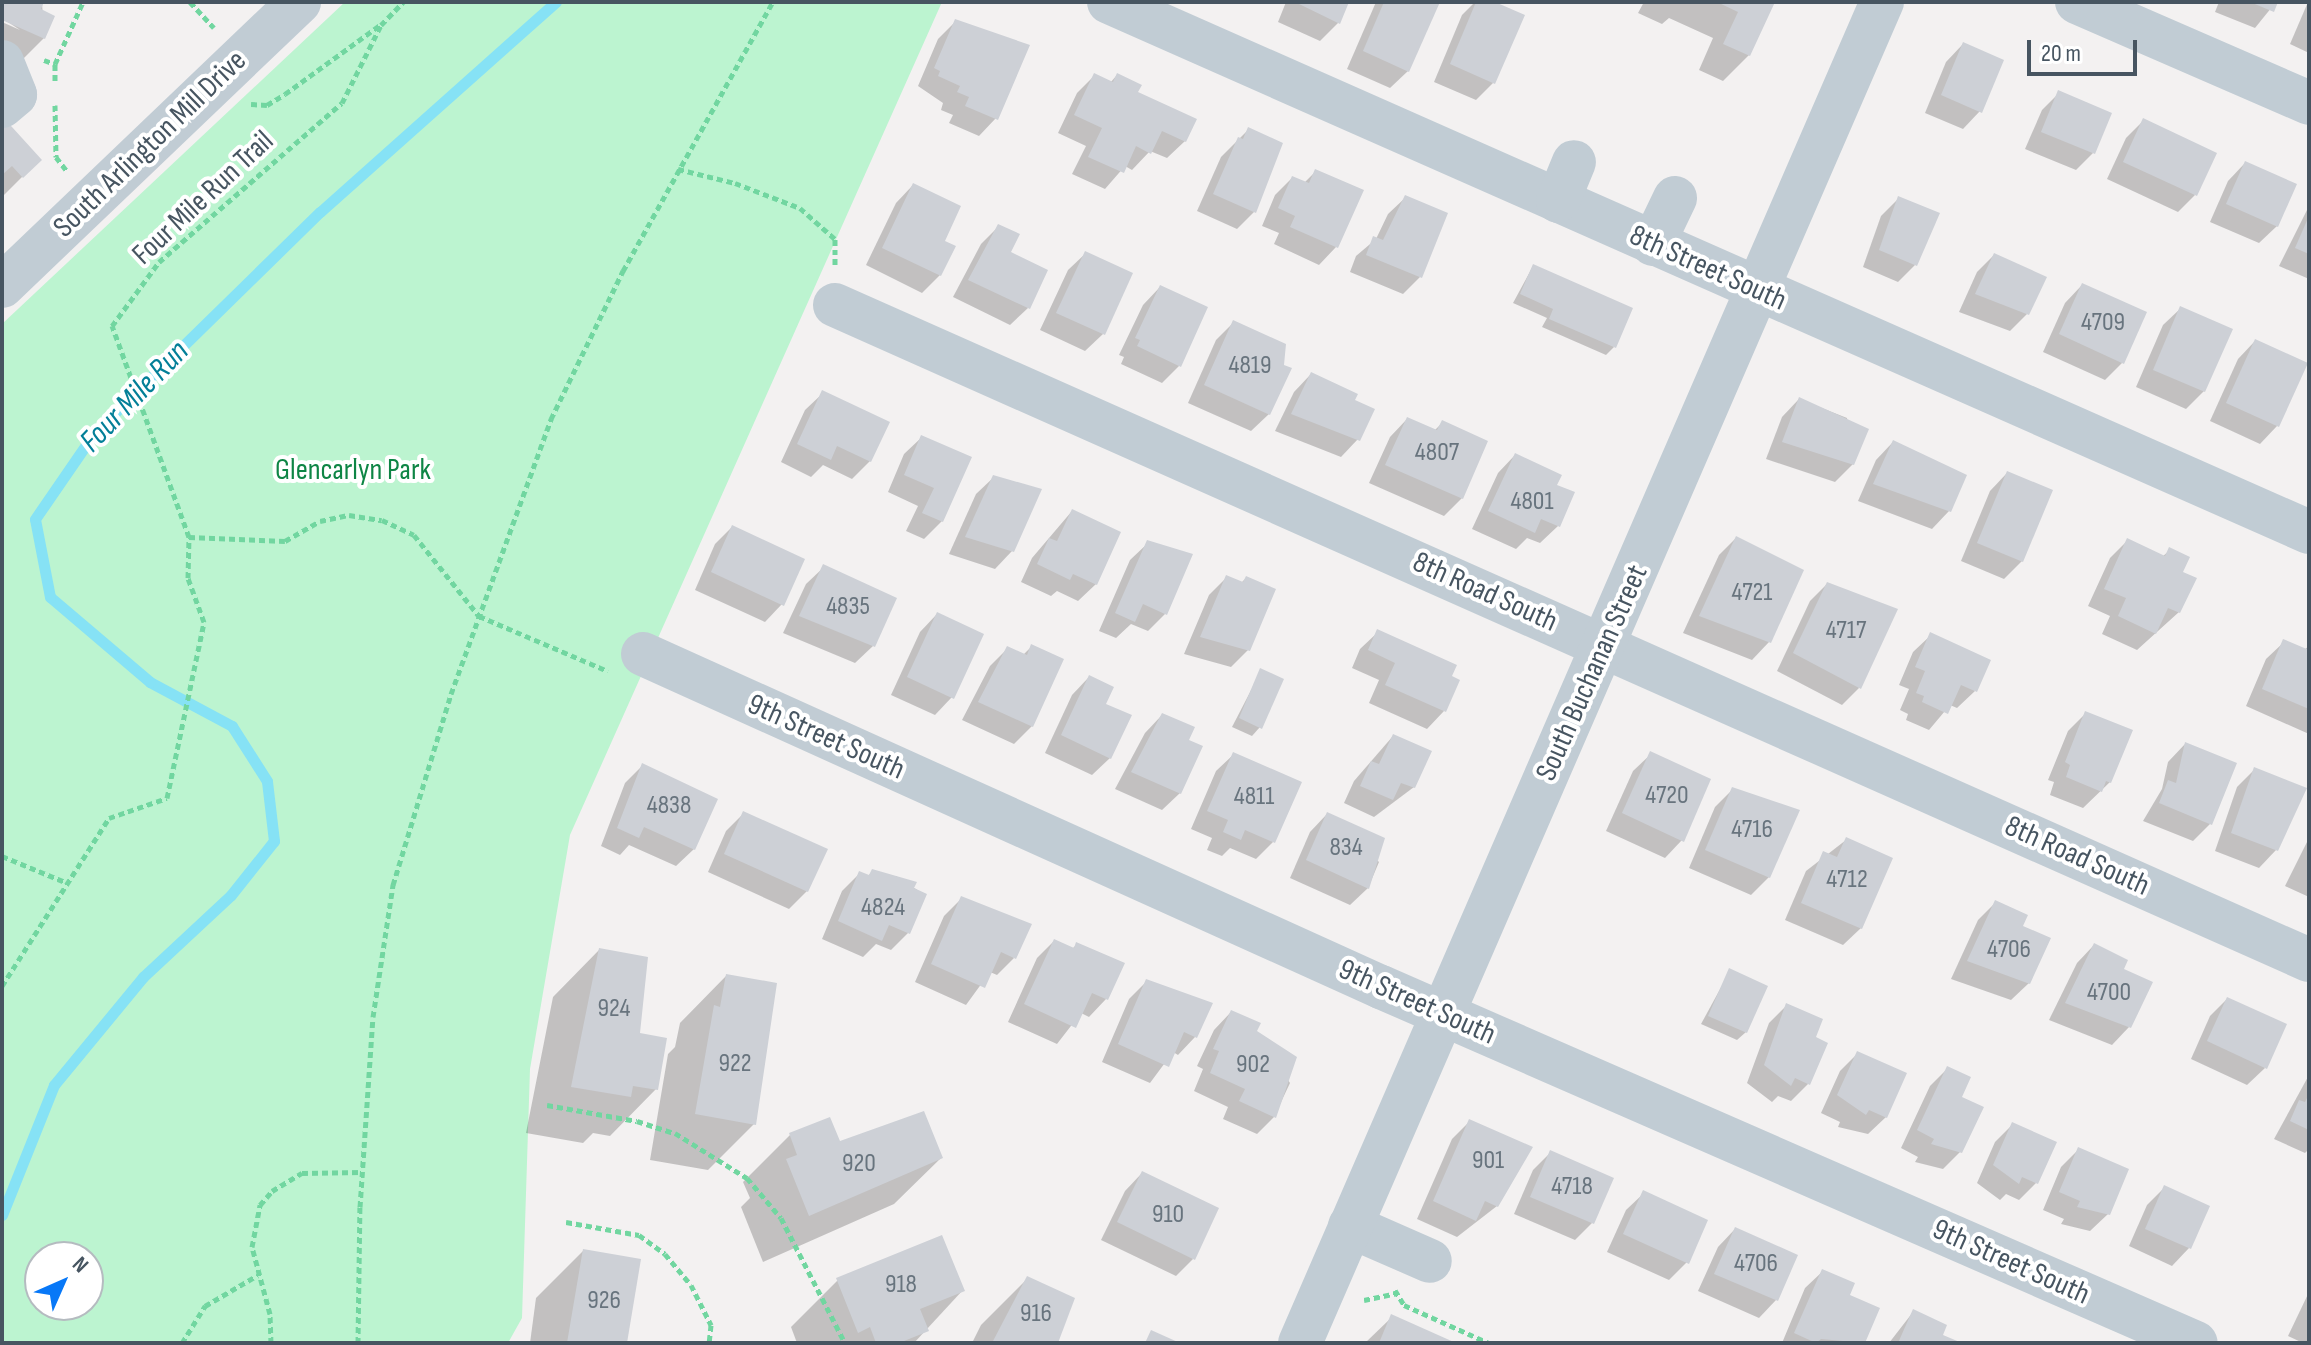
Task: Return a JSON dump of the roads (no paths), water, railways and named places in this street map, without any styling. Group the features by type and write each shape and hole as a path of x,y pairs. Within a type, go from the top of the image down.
{"street":[{"name":"South Arlington Mill Drive","path":"2,286 220,58 299,2"},
{"name":"8th Street South","path":"1109,2 2309,532"},
{"name":"South Buchanan Street","path":"1300,1343 1882,2"},
{"path":"2077,2 2309,103"},
{"path":"2,62 15,95 2,106"},
{"path":"1558,201 1574,162"},
{"path":"1653,244 1675,198"},
{"name":"8th Road South","path":"835,305 2309,960"},
{"name":"9th Street South","path":"643,654 1442,1013 2196,1343"},
{"path":"1350,1226 1430,1261"}],"waterway":[{"name":"Four Mile Run","path":"2,1215 54,1085 143,977 231,895 274,841 267,781 232,726 150,682 50,597 35,519 94,433 320,212 556,2"}],"park label":[{"name":"Glencarlyn Park","path":"353,470"}]}
